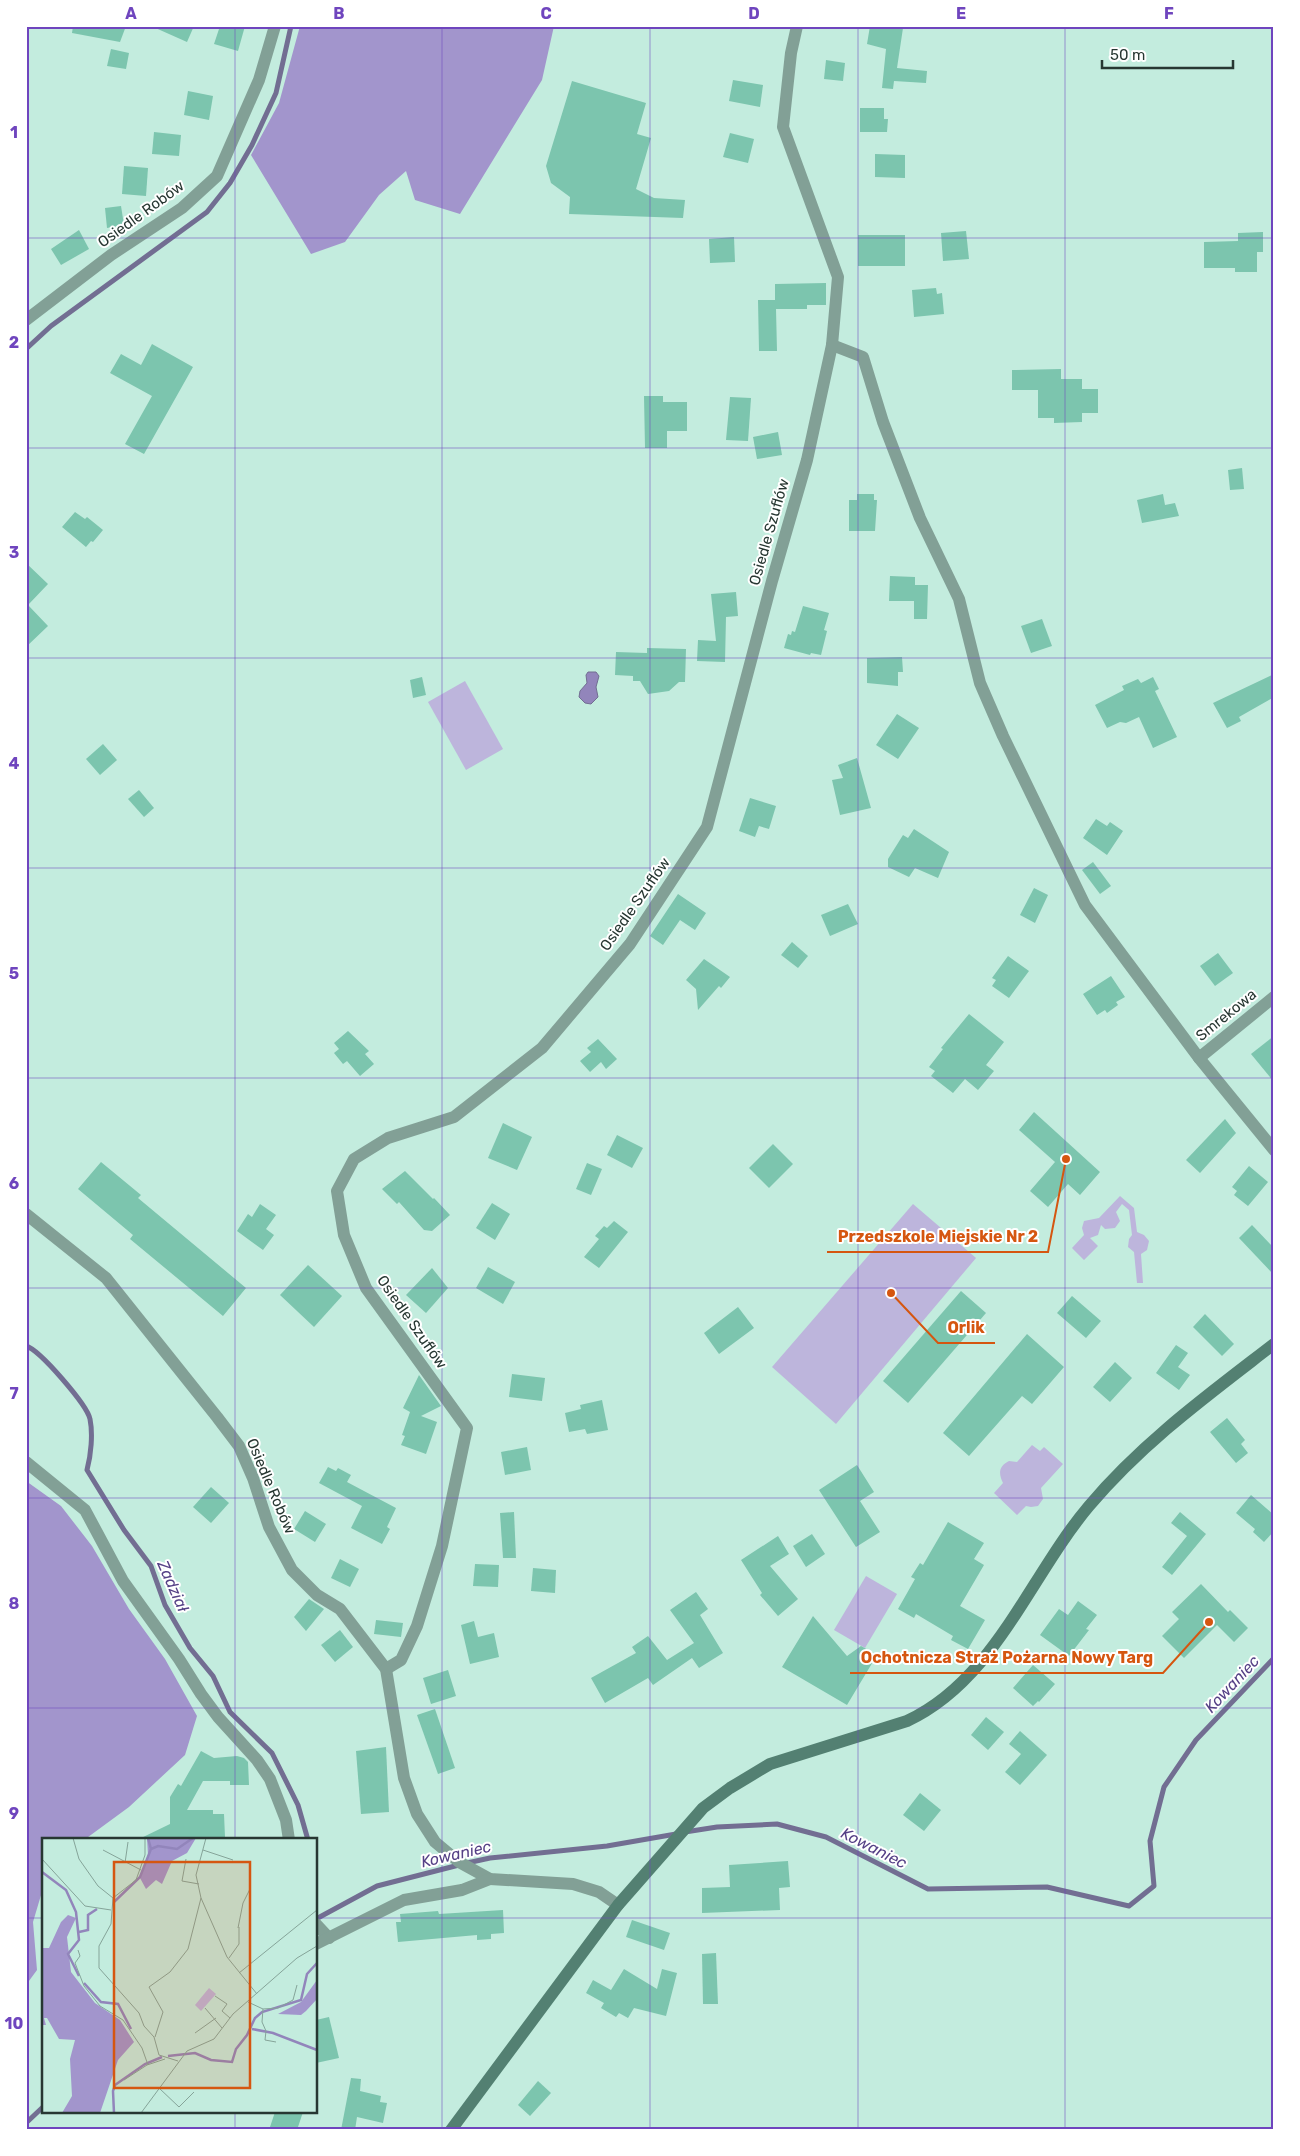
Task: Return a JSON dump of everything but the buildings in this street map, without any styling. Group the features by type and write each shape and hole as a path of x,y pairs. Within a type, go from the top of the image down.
{"street":[{"name":"Osiedle Robów","path":"26,320 111,255 182,208 217,176 259,80 274,26"},
{"name":"Osiedle Szuflów","path":"386,1669 401,1660 417,1626 442,1546 467,1428 366,1288 344,1235 337,1191 354,1159 388,1138 454,1117 542,1048 630,944 707,826 772,581 807,460 832,346 838,277 783,127 790,53 798,26"},
{"path":"832,346 863,357 883,422 920,518 959,599 980,683 1085,905 1198,1058 1274,1150"},
{"name":"Smrekowa","path":"1198,1058 1274,997"},
{"name":"Osiedle Robów","path":"26,1214 106,1278 217,1417 239,1446 269,1526 292,1570 317,1595 340,1610 386,1669 404,1778 417,1814 426,1830 446,1852 474,1872 490,1879 573,1884 598,1892 618,1905"},
{"path":"451,2130 618,1905 703,1808 730,1788 770,1764 907,1721 936,1705 956,1689 991,1649 1073,1527 1106,1486 1139,1451 1174,1421 1274,1344"},
{"path":"26,1462 85,1510 123,1581 207,1702 258,1760 270,1779 286,1820 289,1838"},
{"path":"318,1943 404,1900 462,1890 490,1879"},
{"path":"318,1926 329,1938"}],"shaded area":[{"path":"300,26 554,26 542,80 460,214 415,200 406,171 379,195 345,242 311,254 251,155 279,103"},
{"path":"588,672 596,672 599,676 596,687 598,697 591,704 585,703 579,697 580,691 587,683 586,675"},
{"path":"465,681 503,749 466,770 428,702"},
{"path":"1120,1196 1134,1208 1137,1232 1144,1235 1149,1241 1147,1250 1141,1254 1143,1283 1137,1283 1134,1252 1128,1247 1129,1239 1132,1235 1129,1210 1122,1204 1116,1212 1120,1221 1115,1228 1105,1229 1101,1225 1098,1235 1090,1238 1098,1246 1084,1260 1072,1248 1084,1235 1082,1228 1084,1221 1099,1218"},
{"path":"913,1204 976,1258 836,1424 772,1367"},
{"path":"1032,1445 1040,1451 1044,1447 1063,1464 1041,1488 1043,1499 1038,1506 1026,1506 1017,1515 994,1493 1003,1483 1000,1473 1003,1465 1009,1461 1017,1462"},
{"path":"26,1481 61,1506 92,1546 129,1609 165,1659 197,1716 185,1755 129,1807 87,1838 42,1838 42,1892 33,1922 37,1970 26,1985"},
{"path":"866,1576 897,1594 865,1648 834,1630"}],"waterway":[{"path":"26,349 51,326 207,212 230,183 252,145 276,93 291,26"},
{"name":"Zadział","path":"26,1346 52,1367 87,1412 91,1425 87,1470 124,1530 151,1566 165,1605 190,1648 213,1676 230,1712 272,1753 298,1805 307,1838"},
{"name":"Kowaniec","path":"685,1832 717,1827 777,1824 826,1837 928,1889 1047,1887 1129,1906 1154,1886 1150,1841 1164,1787 1196,1740 1274,1658"},
{"name":"Kowaniec","path":"467,1863 490,1858 607,1846 676,1834"},
{"name":"Kowaniec","path":"318,1918 377,1886 459,1865"},
{"name":"Kowaniec","path":"26,2123 42,2108"}],"place":[{"name":"Przedszkole Miejskie Nr 2","path":"1066,1159"},
{"name":"Orlik","path":"891,1293"},
{"name":"Ochotnicza Straż Pożarna Nowy Targ","path":"1209,1622"}]}
